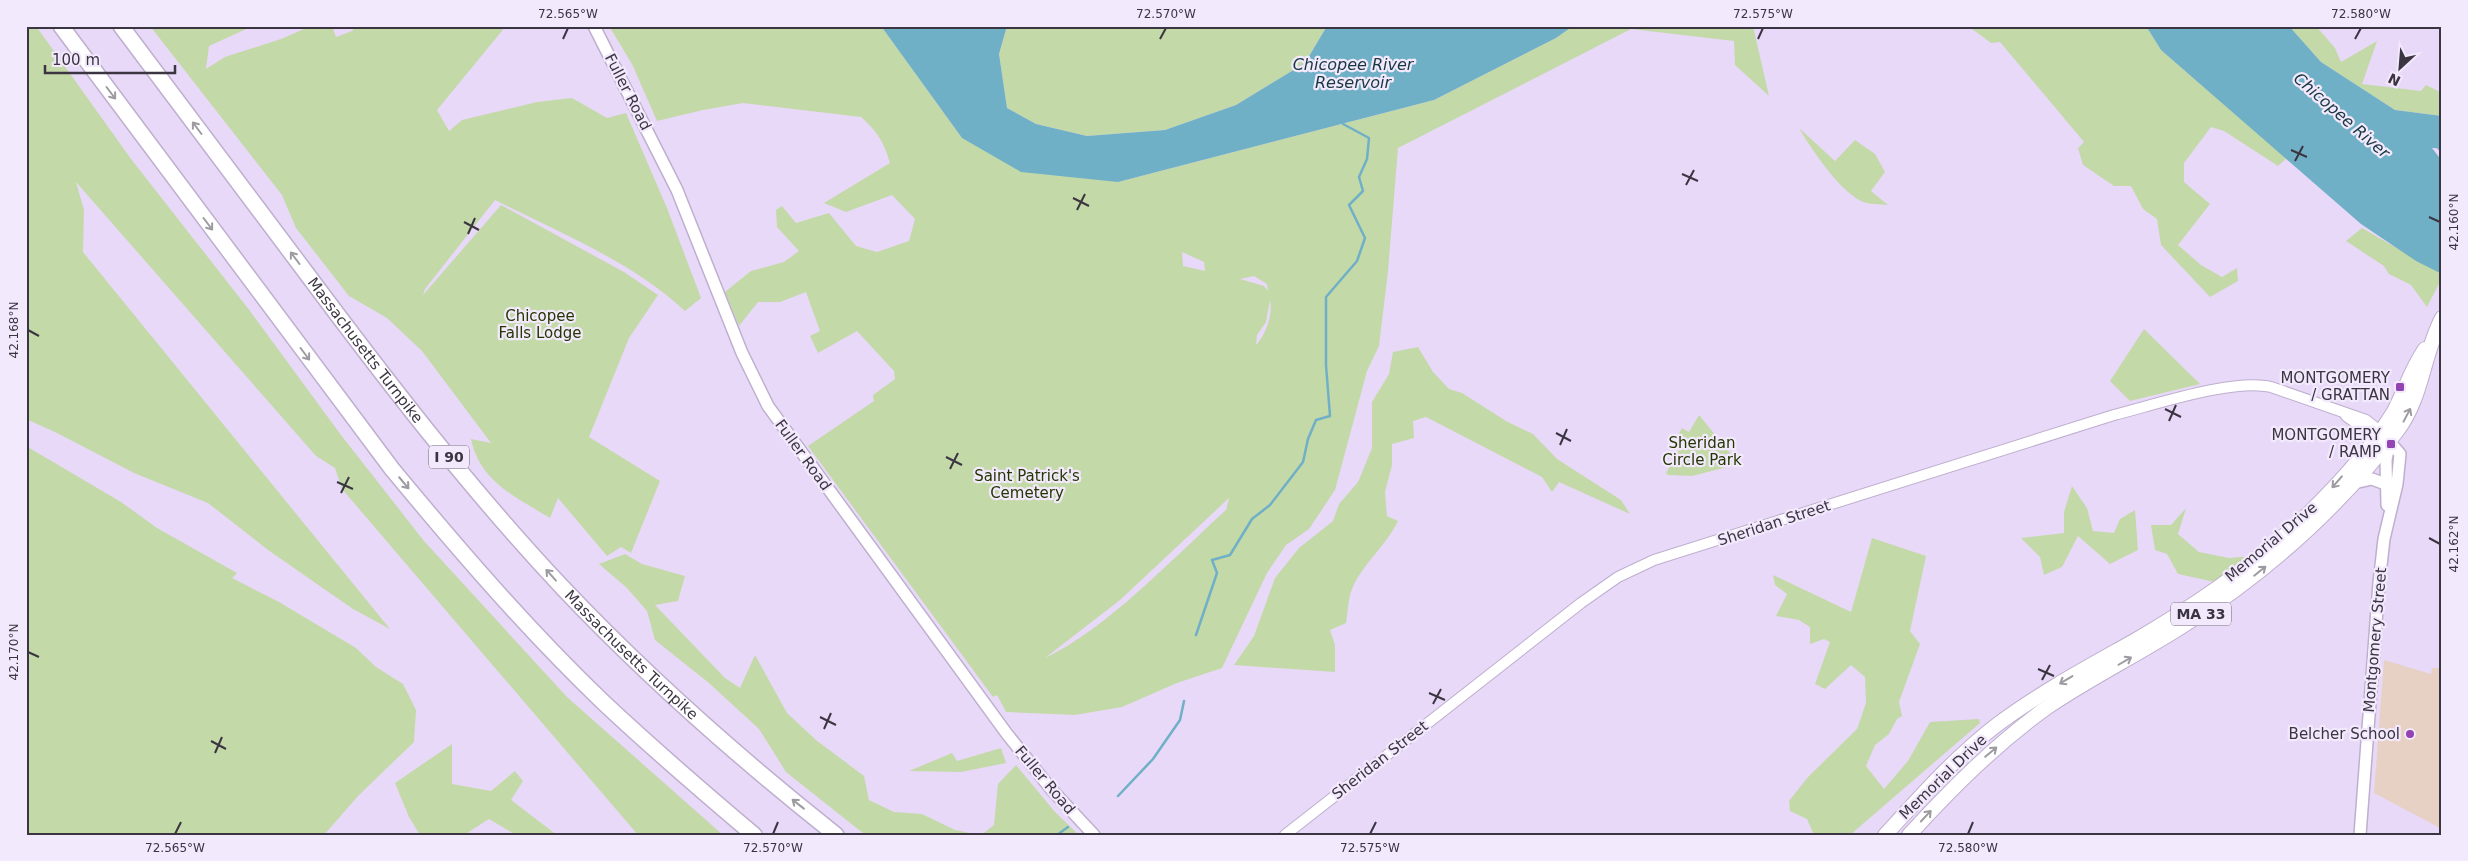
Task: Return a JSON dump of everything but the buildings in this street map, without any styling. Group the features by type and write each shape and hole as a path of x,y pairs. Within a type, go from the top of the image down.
{"highway":[{"path":"61,26 392,469 449,538 497,592 603,702 656,751 754,835"},
{"name":"Massachusetts Turnpike","path":"121,26 431,436 515,535 568,593 659,684 771,783 836,835"}],"main road":[{"name":"Fuller Road","path":"594,26 677,190 742,353 768,406 1008,734 1051,789 1094,835"},
{"name":"Memorial Drive","path":"1885,835 1926,788 1997,725 2049,690 2188,608 2272,545 2321,500 2407,415 2417,374 2437,344 2442,318"},
{"name":"Memorial Drive","path":"1909,835 1958,781 2005,740 2048,707 2171,633 2238,588 2297,540 2354,483 2385,436"},
{"name":"Montgomery Street","path":"2385,436 2400,454 2399,473 2385,535"},
{"name":"Montgomery Street","path":"2360,835 2385,535 2388,485 2385,436"},
{"path":"2354,483 2372,479 2388,485"}],"street":[{"name":"Sheridan Street","path":"1285,835 1581,603 1618,577 1654,560 2106,417 2188,396 2260,384 2366,420 2385,436"}],"shaded area":[{"name":"Belcher School","path":"2384,660 2431,674 2432,668 2442,668 2442,829 2374,793"}],"green space":[{"path":"26,26 36,26 131,159 247,307 341,435 424,541 567,697 723,835 638,835 342,489 335,468 316,456 76,182 84,210 83,252 390,629 353,609 268,550 208,503 134,473 26,419"},
{"name":"Chicopee Falls Lodge","path":"150,26 253,26 209,46 206,69 225,57 281,39 311,26 332,26 336,37 352,31 356,26 506,26 437,110 449,131 462,120 537,102 572,98 607,118 626,113 667,208 701,298 685,311 643,278 619,263 495,200 425,289 423,295 501,205 624,272 658,295 629,338 589,437 660,481 631,553 621,547 607,556 558,498 550,518 512,495 491,477 482,467 471,439 491,443 422,351 387,318 349,296 296,228 282,195"},
{"name":"Saint Patrick's Cemetery","path":"609,26 881,26 962,138 1118,182 1434,100 1556,38 1573,26 1753,26 1769,96 1735,65 1734,41 1631,29 1398,148 1388,271 1379,346 1367,371 1335,490 1309,529 1286,545 1267,573 1222,668 1177,683 1122,707 1075,715 1006,712 997,695 993,697 808,446 874,401 873,395 895,379 894,371 857,331 818,353 810,336 820,331 806,292 780,302 758,302 739,326 725,292 751,271 784,262 799,251 777,227 776,210 782,206 796,223 829,213 856,246 877,252 909,241 915,219 892,195 846,212 824,203 890,163 879,137 861,117 743,103 657,121 632,64","holes":["1182,252 1204,262 1205,271 1183,266","1254,276 1267,284 1268,291 1264,286 1240,279","1270,300 1268,324 1256,345 1257,335 1266,322","1229,498 1226,510 1139,591 1092,629 1045,658 1120,600"]},
{"path":"1007,26 1327,26 1305,63 1236,105 1165,130 1087,136 1036,124 1007,108 999,54"},
{"path":"1968,26 2146,26 2161,50 2287,158 2278,166 2224,131 2211,127 2184,163 2184,182 2210,204 2178,245 2201,265 2222,277 2237,268 2238,281 2210,297 2161,245 2157,219 2143,209 2131,186 2114,186 2083,165 2078,148 2084,142 2000,42 1991,43"},
{"path":"2289,26 2316,26 2335,48 2341,62 2377,41 2362,84 2421,91 2426,85 2442,93 2442,116 2395,110 2321,62"},
{"path":"1799,128 1835,161 1855,140 1875,154 1885,172 1871,191 1888,205 1871,204 1861,201 1843,188 1826,168"},
{"path":"2362,228 2442,274 2442,278 2427,307 2411,285 2389,274 2384,266 2346,241"},
{"path":"2144,329 2200,384 2130,401 2110,381"},
{"path":"1418,347 1433,372 1449,389 1462,393 1506,421 1533,434 1557,459 1621,500 1630,514 1559,482 1552,492 1542,477 1426,417 1413,421 1414,438 1392,444 1392,465 1385,492 1387,516 1398,521 1352,589 1346,623 1330,630 1335,645 1335,672 1234,665 1254,636 1275,578 1299,548 1333,521 1339,504 1358,482 1372,448 1372,402 1389,374 1393,352"},
{"name":"Sheridan Circle Park","path":"1699,415 1739,464 1692,476 1668,475 1666,473 1684,441 1677,437 1682,428 1689,432"},
{"path":"26,446 121,502 157,528 237,573 232,578 279,602 356,648 376,667 403,684 416,710 414,742 358,796 324,835 26,835"},
{"path":"2072,486 2087,508 2093,531 2114,533 2120,519 2135,510 2138,550 2110,564 2078,536 2062,567 2044,575 2040,557 2021,538 2064,533 2064,512"},
{"path":"2186,508 2178,534 2199,552 2229,558 2252,556 2215,582 2178,574 2167,554 2155,550 2151,525 2171,525"},
{"path":"1872,538 1926,556 1910,631 1920,644 1899,702 1902,716 1897,719 1889,734 1875,745 1866,766 1884,789 1908,761 1930,722 1979,719 1980,723 1850,835 1814,835 1807,819 1790,811 1789,801 1808,777 1857,729 1866,703 1865,677 1851,665 1825,689 1815,684 1830,642 1824,639 1810,644 1810,627 1799,620 1776,616 1787,594 1775,585 1773,575 1851,612"},
{"path":"625,554 642,564 685,576 678,601 655,605 725,678 740,688 755,655 787,713 816,740 864,776 869,800 894,812 922,814 955,830 980,835 866,835 859,830 786,772 759,729 709,683 655,640 647,611 627,588 599,564"},
{"path":"452,744 452,784 491,791 515,771 523,781 511,800 557,835 516,835 489,819 464,835 420,835 409,817 395,783"},
{"path":"1001,748 1006,763 961,772 909,771 952,753 957,761"},
{"path":"1016,765 1055,812 1079,835 981,835 994,825 998,784"}],"water":[{"name":"Chicopee River Reservoir","path":"881,26 1007,26 999,54 1007,108 1036,124 1087,136 1165,130 1236,105 1305,63 1327,26 1573,26 1556,38 1434,100 1118,182 1021,172 962,138"},
{"name":"Chicopee River","path":"2146,26 2289,26 2321,62 2395,110 2442,116 2442,141 2432,148 2442,161 2442,274 2416,261 2361,224 2161,50"}],"waterway":[{"path":"1196,635 1217,573 1212,560 1230,555 1252,519 1270,505 1303,462 1308,439 1316,420 1330,416 1326,365 1326,297 1357,261 1365,238 1349,205 1363,191 1359,177 1367,159 1369,138 1343,124"},
{"path":"2428,143 2439,144 2442,147"},
{"path":"1118,796 1153,759 1180,720 1184,701"},
{"path":"1057,835 1068,827"},
{"path":"910,835 916,835"}],"place":[{"name":"MONTGOMERY / GRATTAN","path":"2400,387"},
{"name":"MONTGOMERY / RAMP","path":"2391,444"},
{"name":"Belcher School","path":"2410,734"}]}
